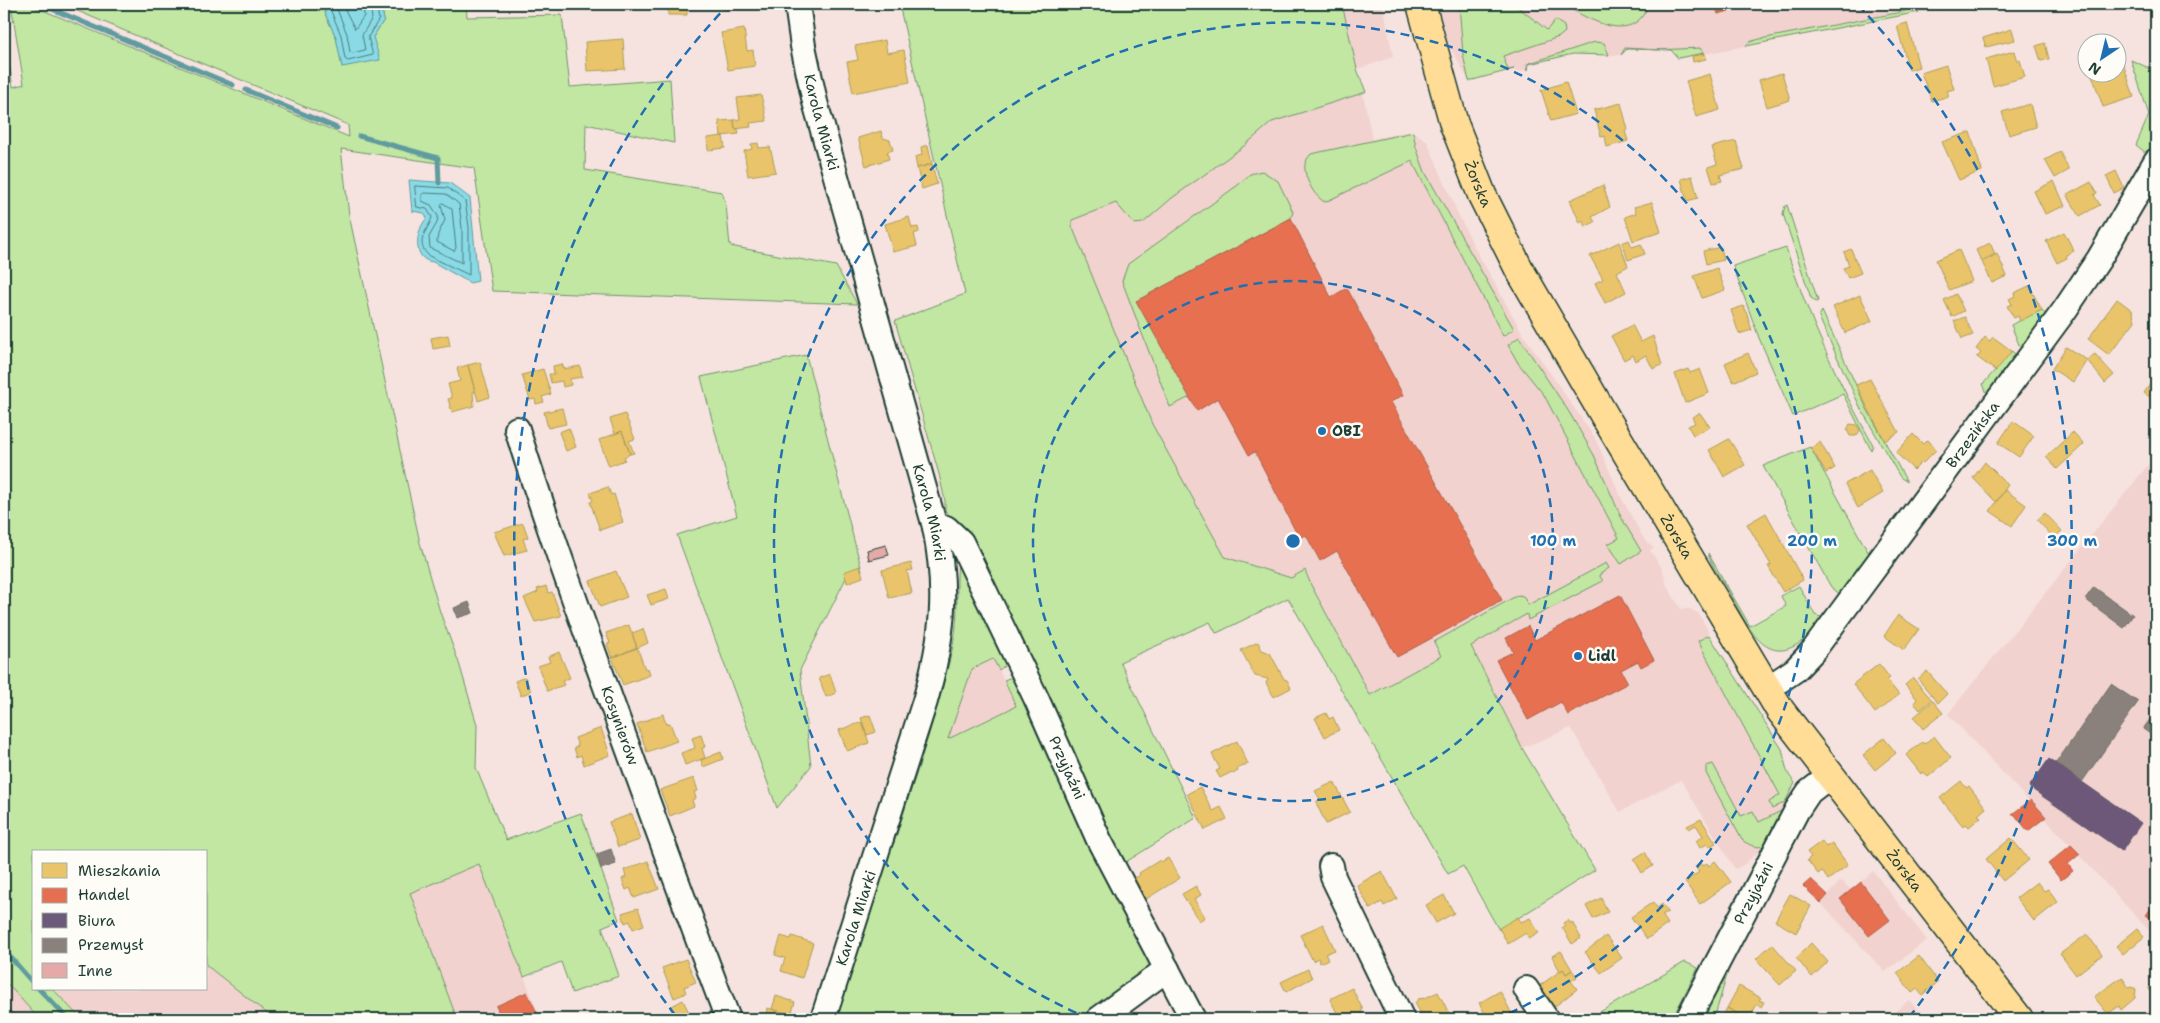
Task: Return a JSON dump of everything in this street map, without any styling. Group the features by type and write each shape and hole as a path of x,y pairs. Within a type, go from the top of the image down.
{"main road":[{"name":"Żorska","path":"1421,4 1454,124 1468,161 1502,236 1536,299 1767,690 1790,723 2019,1019"}],"street":[{"name":"Karola Miarki","path":"797,4 803,46 815,102 934,527 941,564 944,599 941,633 935,665 914,739 823,1019"},
{"name":"Brzezińska","path":"1767,690 1796,670 1813,651 2038,348 2099,258 2156,161"},
{"name":"Kosynierów","path":"517,429 532,479 576,603 728,1019"},
{"name":"Przyjaźni","path":"934,527 946,528 961,542 1036,698 1099,840 1193,1019"},
{"name":"Przyjaźni","path":"1688,1019 1797,810 1809,792 1831,775"},
{"path":"1331,866 1402,1019"},
{"path":"1099,1019 1167,969"},
{"path":"1526,990 1546,1019"}],"shaded area":[{"path":"1342,4 1383,4 1393,57 1358,69 1372,139 1404,132 1416,133 1427,141 1458,214 1475,248 1523,334 1595,438 1621,497 1644,539 1654,548 1650,550 1663,570 1666,584 1681,609 1690,609 1698,613 1709,635 1785,759 1785,771 1795,783 1786,802 1789,807 1772,839 1745,864 1735,869 1681,780 1620,812 1571,728 1522,748 1471,646 1527,614 1521,595 1434,642 1441,656 1370,695 1311,585 1306,570 1291,578 1225,557 1152,425 1047,214 1357,69"},
{"path":"1433,4 1941,4 1939,9 1678,59 1671,50 1627,49 1621,55 1573,54 1529,64 1528,70 1516,72 1514,69 1469,81 1441,31"},
{"path":"2156,455 2156,938 1948,714"},
{"path":"994,659 1016,706 948,739 972,669"},
{"path":"479,864 541,1019 457,1019 410,893"},
{"path":"1873,871 1927,940 1885,972 1821,903 1841,880 1851,890"},
{"path":"208,967 274,1019 81,1019 54,990 208,990"},
{"path":"4,980 39,1019 4,1019"},
{"path":"1909,1000 1926,1019 1886,1019"}],"green space":[{"path":"11,4 28,4 349,137 348,125 61,4 323,4 326,16 336,37 342,67 373,37 384,20 381,4 466,4 467,17 562,15 570,87 670,79 674,143 586,124 585,170 722,192 726,205 730,246 836,266 857,304 492,291 474,168 341,149 349,215 420,543 440,612 459,663 477,725 476,768 506,840 581,813 619,920 602,927 619,976 572,993 561,962 524,977 479,864 410,893 457,1019 274,1019 208,967 208,850 32,850 32,990 54,990 81,1019 39,1019 4,980 4,34 13,87 24,84"},
{"path":"899,4 1342,4 1357,69 1366,92 1272,122 1244,146 1172,198 1143,223 1134,224 1116,203 1072,220 1072,226 1152,424 1225,557 1291,578 1305,570 1311,585 1370,695 1441,656 1434,642 1518,595 1523,596 1528,605 1606,563 1609,568 1599,575 1603,581 1528,620 1527,614 1471,646 1522,748 1595,870 1499,930 1463,866 1448,874 1288,598 1219,632 1216,633 1210,622 1120,662 1196,818 1121,865 962,532 945,510 939,474 895,321 965,294"},
{"path":"1459,4 1514,4 1547,30 1555,20 1564,26 1565,32 1559,37 1503,56 1508,70 1514,69 1469,81 1463,55"},
{"path":"1562,4 1643,4 1646,10 1638,20 1629,26 1618,27 1594,21"},
{"path":"1912,8 1919,12 1746,46 1749,42 1760,39 1902,12"},
{"path":"1595,42 1604,43 1609,55 1573,54 1529,64 1528,70 1527,64"},
{"path":"1625,48 1649,50 1627,49 1621,55"},
{"path":"1700,48 1704,53 1678,58 1671,50 1662,50"},
{"path":"2131,60 2151,69 2156,68 2156,136 2149,151 2146,153 2136,145 2149,115"},
{"path":"1413,132 1425,172 1514,329 1503,336 1412,161 1325,202 1313,191 1308,180 1305,164 1311,154"},
{"path":"1262,171 1278,181 1293,212 1291,218 1137,301 1190,397 1170,407 1122,281 1128,264 1238,185 1250,174"},
{"path":"1787,205 1818,301 1816,302 1811,298 1783,214"},
{"path":"1786,248 1804,299 1825,349 1873,445 1871,450 1843,394 1793,416 1759,338 1733,266"},
{"path":"2042,310 2047,316 2024,347 2020,347 2011,325"},
{"path":"1822,311 1866,407 1907,482 1900,477 1861,409 1822,324 1819,316"},
{"path":"1519,337 1569,412 1594,455 1621,517 1641,551 1621,564 1608,544 1619,538 1544,395 1518,363 1508,345"},
{"path":"2012,351 2017,356 1988,396 1983,384"},
{"path":"806,355 862,571 850,570 800,670 811,766 777,808 677,535 737,516 701,377"},
{"path":"1810,447 1868,552 1878,540 1882,542 1842,596 1831,587 1763,466"},
{"path":"959,550 1008,663 999,670 993,659 972,669 948,739 1016,706 1004,680 1009,678 1016,679 1155,966 1092,1019 833,1019 887,852 894,843 940,697 955,634"},
{"path":"1708,553 1750,626 1786,606 1781,596 1799,586 1815,615 1821,617 1821,621 1809,638 1807,637 1793,647 1780,650 1769,648 1760,641 1743,619 1714,568"},
{"path":"1709,635 1782,749 1787,771 1795,783 1785,802 1772,809 1769,802 1780,795 1698,641"},
{"path":"1713,764 1741,816 1753,811 1759,822 1789,807 1777,832 1767,844 1760,847 1742,840 1706,773 1706,766"},
{"path":"1685,962 1698,968 1672,1019 1588,1019"},
{"path":"1729,968 1714,1019 1702,1019"}],"water":[{"path":"323,4 381,4 384,20 373,37 380,60 342,67 336,37 326,16"},
{"path":"409,180 450,183 470,198 478,281 470,283 421,256 418,236 427,218 424,213 412,211"}],"building: Mieszkania":[{"path":"668,4 687,4 687,15 668,15"},
{"path":"722,4 746,4 747,7 723,10"},
{"path":"1907,23 1919,67 1909,70 1897,26"},
{"path":"744,29 747,51 753,50 755,66 728,70 721,33"},
{"path":"2012,29 2015,40 1986,47 1983,38"},
{"path":"623,39 625,69 587,71 585,42"},
{"path":"885,40 887,53 904,50 910,82 853,93 847,62 858,60 855,46"},
{"path":"2045,43 2049,59 2041,61 2036,46"},
{"path":"2014,51 2017,61 2020,60 2025,77 1993,86 1986,59"},
{"path":"1705,54 1706,59 1693,62 1692,56"},
{"path":"1946,65 1954,89 1947,91 1949,96 1932,101 1921,73"},
{"path":"1782,73 1790,100 1767,107 1759,80"},
{"path":"1710,74 1720,110 1696,117 1686,81"},
{"path":"2128,79 2134,97 2103,107 2094,82 2128,82"},
{"path":"1566,82 1576,114 1551,121 1541,90"},
{"path":"761,95 767,121 750,123 751,127 735,129 734,120 740,119 737,98"},
{"path":"1621,103 1628,130 1625,131 1628,141 1607,147 1605,136 1601,137 1594,110"},
{"path":"2030,104 2036,127 2009,135 2002,112"},
{"path":"734,120 735,129 738,129 739,134 721,136 719,121"},
{"path":"881,131 883,138 890,140 893,150 887,152 889,159 866,166 858,138"},
{"path":"1970,132 1982,171 1959,180 1942,142"},
{"path":"723,136 725,148 708,150 707,138"},
{"path":"1736,141 1744,169 1720,175 1722,181 1713,183 1708,167 1717,164 1712,147"},
{"path":"758,143 759,148 770,147 776,172 748,176 744,151 752,149 751,144"},
{"path":"928,145 932,164 917,168 915,157 922,155 921,147"},
{"path":"2060,152 2069,170 2055,178 2045,160"},
{"path":"932,164 937,184 922,189 917,168"},
{"path":"2116,171 2124,188 2114,193 2106,176"},
{"path":"1692,176 1698,198 1687,201 1681,179"},
{"path":"2054,181 2065,206 2045,214 2034,191"},
{"path":"2091,182 2097,193 2094,195 2100,205 2080,216 2067,195"},
{"path":"1603,185 1610,207 1592,217 1595,222 1585,227 1583,221 1580,223 1570,200"},
{"path":"1652,202 1661,232 1633,241 1625,217 1636,213 1634,207"},
{"path":"909,217 912,228 918,227 919,232 914,234 917,246 893,252 885,224"},
{"path":"2064,232 2074,251 2066,255 2067,258 2057,263 2046,241"},
{"path":"1629,240 1632,247 1641,244 1645,254 1628,260 1622,243"},
{"path":"1619,242 1628,266 1617,272 1626,292 1605,303 1595,283 1603,279 1590,256"},
{"path":"1990,243 1995,254 1981,261 1976,250"},
{"path":"1721,247 1724,260 1706,264 1703,251"},
{"path":"1851,249 1861,273 1848,278 1843,268 1849,266 1844,252"},
{"path":"1959,250 1972,281 1949,290 1936,260"},
{"path":"1997,254 2007,276 1992,283 1982,262"},
{"path":"1717,268 1725,290 1702,298 1694,276"},
{"path":"2029,286 2042,310 2020,321 2018,316 2014,318 2007,306 2012,304 2009,299 2015,296 2014,293"},
{"path":"1956,294 1964,311 1952,317 1944,300"},
{"path":"1860,295 1872,321 1845,333 1833,307"},
{"path":"2117,299 2132,310 2135,321 2109,355 2088,339"},
{"path":"1744,306 1752,330 1739,334 1731,310"},
{"path":"1965,317 1973,335 1962,339 1954,321"},
{"path":"1632,325 1641,342 1653,336 1662,365 1653,369 1646,355 1636,361 1633,355 1624,360 1611,336"},
{"path":"448,335 450,346 433,349 431,338"},
{"path":"1985,337 1990,341 1993,337 2012,351 1996,371 1977,357 1981,353 1976,349"},
{"path":"2066,347 2087,360 2073,382 2052,369"},
{"path":"1748,353 1756,372 1733,382 1725,363"},
{"path":"2095,354 2114,375 2105,383 2087,360"},
{"path":"480,362 490,397 478,401 468,365"},
{"path":"562,364 564,369 580,366 582,377 570,379 571,385 563,387 562,381 551,383 549,374 554,374 553,366"},
{"path":"468,365 475,392 473,392 474,406 452,412 448,399 452,398 448,384 460,381 457,368"},
{"path":"543,369 551,394 542,397 544,402 536,404 535,399 530,400 522,375"},
{"path":"1688,369 1690,373 1700,369 1709,393 1685,403 1675,374"},
{"path":"2154,378 2156,380 2156,401 2144,393"},
{"path":"1870,379 1899,432 1885,441 1856,385"},
{"path":"562,408 566,424 548,428 544,412"},
{"path":"1700,413 1710,427 1693,435 1688,426 1695,423 1692,417"},
{"path":"625,414 635,439 629,441 634,453 630,454 622,431 615,434 610,419"},
{"path":"2013,421 2034,436 2019,457 1998,443"},
{"path":"1850,424 1857,425 1860,431 1856,436 1850,436 1847,430"},
{"path":"569,428 576,447 566,451 559,432"},
{"path":"622,431 630,454 624,457 625,460 609,466 599,440"},
{"path":"2073,432 2084,444 2057,469 2046,457"},
{"path":"1913,434 1923,444 1927,440 1936,450 1914,470 1896,453"},
{"path":"1729,439 1745,465 1724,477 1709,450"},
{"path":"1820,442 1835,468 1826,473 1811,448"},
{"path":"1985,462 2008,485 1996,502 1973,478"},
{"path":"1870,470 1883,493 1858,508 1845,484"},
{"path":"608,487 611,495 614,494 623,522 600,530 590,502 593,501 590,493"},
{"path":"2005,490 2026,505 2012,526 1990,511"},
{"path":"1766,513 1803,580 1783,592 1768,566 1771,565 1747,524"},
{"path":"2045,513 2062,531 2054,538 2037,520"},
{"path":"523,523 528,537 523,539 527,550 504,556 494,532"},
{"path":"911,563 913,570 907,571 912,593 889,598 882,570"},
{"path":"860,566 863,577 847,583 844,572"},
{"path":"616,571 627,597 600,607 590,581"},
{"path":"546,586 548,593 552,592 561,616 535,622 524,598 538,592 537,589"},
{"path":"666,589 669,599 651,605 647,595"},
{"path":"1898,615 1919,629 1904,650 1884,636"},
{"path":"629,625 637,648 612,658 607,644 610,643 606,633"},
{"path":"643,629 648,643 637,648 632,633"},
{"path":"1258,642 1262,650 1270,653 1291,688 1274,697 1266,683 1268,679 1255,676 1241,650"},
{"path":"637,647 645,669 648,668 650,675 623,685 612,658"},
{"path":"559,652 570,678 562,681 564,685 547,691 538,666 550,662 548,657"},
{"path":"1879,664 1890,678 1887,680 1899,695 1875,713 1853,684"},
{"path":"1927,671 1947,694 1938,703 1918,679"},
{"path":"830,674 836,693 826,697 819,678"},
{"path":"525,677 531,691 521,696 515,681"},
{"path":"1913,678 1932,700 1920,710 1914,703 1917,699 1905,685"},
{"path":"1933,701 1943,713 1923,729 1914,717"},
{"path":"1326,713 1329,719 1333,717 1339,730 1325,737 1315,718"},
{"path":"663,714 666,724 670,723 677,741 647,752 637,724"},
{"path":"870,715 876,732 867,735 861,718"},
{"path":"862,722 869,743 847,751 839,730"},
{"path":"601,728 610,755 584,765 581,755 577,757 574,748 578,746 575,738"},
{"path":"701,735 705,747 702,748 705,758 685,765 681,753 695,748 692,738"},
{"path":"1934,736 1951,758 1928,777 1924,772 1921,774 1906,755 1922,742 1924,744"},
{"path":"1884,738 1896,753 1875,770 1863,755"},
{"path":"1237,741 1248,764 1237,769 1238,771 1233,774 1232,772 1220,778 1216,771 1220,769 1212,754"},
{"path":"721,752 723,759 703,767 701,760"},
{"path":"694,778 698,791 694,792 696,798 692,800 694,806 670,816 660,790"},
{"path":"1961,781 1966,788 1969,786 1986,808 1978,815 1981,817 1969,827 1966,824 1963,826 1940,798"},
{"path":"1334,782 1350,812 1326,824 1317,805 1317,801 1320,799 1315,791"},
{"path":"1200,787 1213,811 1221,807 1227,819 1205,830 1187,794"},
{"path":"632,814 640,840 618,847 609,822"},
{"path":"1701,819 1716,843 1709,847 1707,844 1700,848 1696,841 1703,836 1696,825 1689,829 1687,826"},
{"path":"2011,838 2029,860 2003,881 1986,859"},
{"path":"1822,841 1826,847 1832,843 1848,865 1828,880 1822,871 1818,874 1807,860 1811,857 1807,852"},
{"path":"1645,852 1653,866 1642,873 1634,859"},
{"path":"1168,858 1180,878 1146,899 1134,879 1140,875 1139,873 1160,860 1161,862"},
{"path":"648,861 659,889 634,898 630,888 626,890 622,879 626,877 624,870"},
{"path":"1715,861 1731,882 1700,904 1685,882 1699,872 1695,867 1701,863 1703,866 1707,863 1709,866"},
{"path":"1382,871 1397,899 1384,906 1382,902 1370,909 1357,885"},
{"path":"2037,882 2044,891 2048,889 2058,902 2034,921 2016,898"},
{"path":"1196,886 1201,895 1194,899 1205,917 1199,921 1182,894"},
{"path":"1790,894 1811,906 1796,933 1775,921"},
{"path":"1444,895 1454,913 1436,923 1426,905"},
{"path":"1601,898 1608,912 1593,919 1586,906"},
{"path":"1653,902 1657,908 1662,904 1668,912 1662,915 1668,924 1647,939 1631,917"},
{"path":"638,908 644,925 633,929 630,921 625,923 622,913"},
{"path":"1518,917 1521,922 1530,918 1539,933 1529,939 1526,933 1508,944 1499,928"},
{"path":"1568,920 1570,923 1572,922 1581,938 1572,944 1562,927 1565,926 1563,923"},
{"path":"1323,924 1335,950 1325,954 1328,959 1320,963 1318,958 1313,961 1300,935"},
{"path":"2137,929 2144,937 2123,954 2116,946"},
{"path":"2087,934 2102,955 2076,975 2060,954"},
{"path":"781,936 791,939 792,936 813,943 802,978 781,971 785,958 775,955"},
{"path":"1606,936 1622,958 1601,973 1585,952"},
{"path":"1811,943 1828,962 1812,977 1796,958"},
{"path":"1772,944 1796,971 1780,985 1756,959"},
{"path":"1561,951 1572,970 1566,974 1563,969 1560,971 1552,956"},
{"path":"1919,956 1938,982 1922,995 1917,989 1912,993 1897,973"},
{"path":"686,959 696,982 684,987 686,993 674,998 662,968"},
{"path":"1308,969 1312,978 1286,992 1281,982"},
{"path":"1563,969 1566,974 1572,970 1577,977 1571,981 1577,989 1554,1007 1539,986"},
{"path":"2122,977 2129,988 2136,989 2135,998 2121,1010 2119,1006 2108,1014 2094,997"},
{"path":"2156,983 2156,999 2148,989"},
{"path":"1739,986 1761,998 1759,1000 1764,1002 1761,1007 1757,1004 1749,1019 1727,1008"},
{"path":"1352,988 1363,1010 1361,1011 1363,1016 1356,1019 1340,1019 1330,999"},
{"path":"1500,991 1514,1018 1488,1019 1479,1003"},
{"path":"1438,992 1452,1019 1424,1019 1415,1003 1418,999"},
{"path":"776,996 795,1002 791,1015 772,1009"},
{"path":"683,1000 692,1019 676,1019 670,1007"},
{"path":"768,1008 791,1015 790,1019 765,1019"},
{"path":"1727,1008 1746,1019 1721,1019"}],"building: Handel":[{"path":"1715,4 1736,4 1737,9 1718,14"},
{"name":"OBI","path":"1291,218 1331,297 1347,288 1403,395 1391,402 1502,600 1397,657 1337,551 1320,561 1306,535 1299,538 1255,452 1249,455 1218,398 1197,411 1136,301"},
{"name":"Lidl","path":"1620,595 1654,660 1641,667 1638,661 1621,670 1628,683 1568,715 1561,702 1528,720 1496,660 1513,652 1506,638 1528,626 1535,640"},
{"path":"2031,800 2046,817 2028,831 2012,814"},
{"path":"2071,845 2080,854 2068,864 2073,871 2061,880 2048,864"},
{"path":"1811,879 1828,895 1821,903 1803,886"},
{"path":"1861,882 1890,920 1869,936 1840,899"},
{"path":"2156,902 2156,922 2146,915"},
{"path":"527,992 540,1019 498,1019 501,1018 496,1006"}],"building: Biura":[{"path":"2049,759 2141,823 2122,851 2029,787"}],"building: Przemysł":[{"path":"2094,587 2133,615 2124,628 2085,599"},
{"path":"469,602 473,613 457,618 454,608"},
{"path":"2111,684 2138,702 2082,782 2056,763"},
{"path":"2156,711 2156,738 2143,729"},
{"path":"611,849 616,864 601,869 597,854"}],"building: Inne":[{"path":"886,545 889,555 869,560 867,550"}],"waterway":[{"path":"40,4 233,85"},
{"path":"246,90 337,128"},
{"path":"359,136 438,158 439,183"},
{"path":"4,950 32,982"},
{"path":"40,990 68,1019"}],"railway":[{"path":"4,1008 14,1019"}],"place":[{"name":"OBI","path":"1322,431"},
{"name":"Lidl","path":"1578,656"}]}
